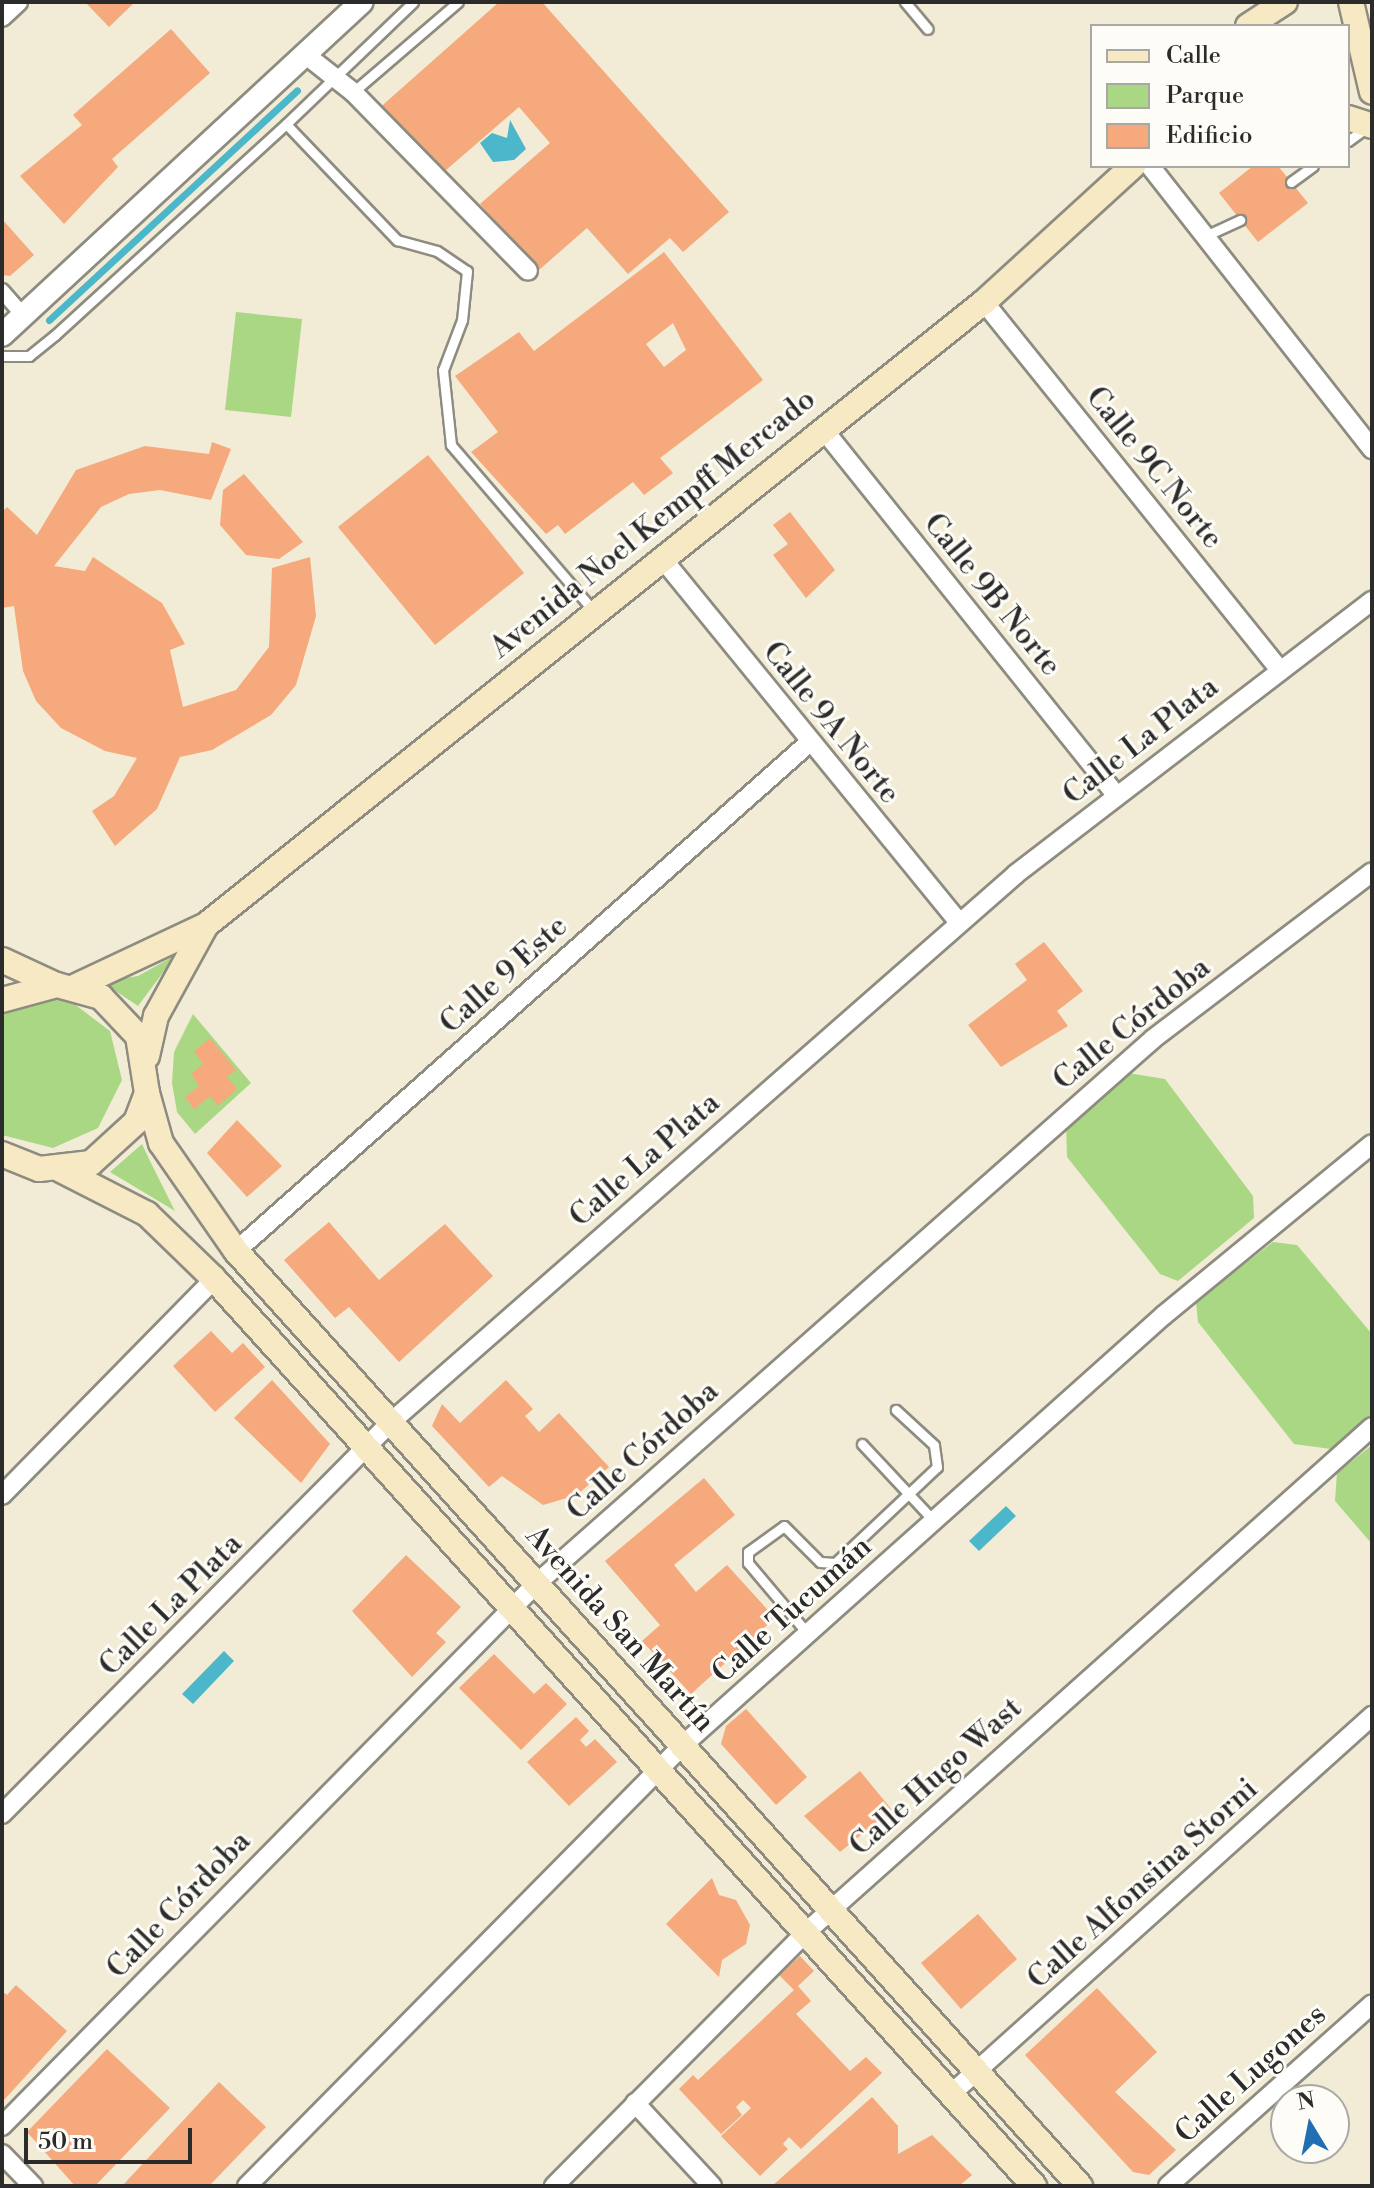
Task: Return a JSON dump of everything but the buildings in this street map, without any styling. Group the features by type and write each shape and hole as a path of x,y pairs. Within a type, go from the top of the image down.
{"main road":[{"path":"1251,24 1285,2"},
{"path":"1351,2 1372,92"},
{"name":"Avenida Noel Kempff Mercado","path":"2,1000 66,985 206,925 661,557 984,302 1131,168"},
{"name":"Avenida Noel Kempff Mercado","path":"147,1093 147,1062 156,1016 206,925"},
{"path":"2,960 66,985 123,1014 147,1062"},
{"path":"61,1170 117,1147 147,1093"},
{"name":"Avenida San Martín","path":"147,1093 161,1143 236,1251 1080,2186"},
{"path":"7,1161 61,1170 147,1214 214,1279 1034,2186"}],"street":[{"path":"2,17 18,2"},
{"path":"2,335 306,55 357,3"},
{"path":"306,55 353,92 528,271"},
{"path":"1151,168 1372,449"},
{"path":"2,291 23,315"},
{"name":"Calle 9C Norte","path":"984,302 1280,670"},
{"name":"Calle 9B Norte","path":"823,429 1116,795"},
{"name":"Calle 9A Norte","path":"661,557 959,923"},
{"name":"Calle La Plata","path":"2,1814 391,1422 959,923 1116,795 1372,601"},
{"name":"Calle 9 Este","path":"236,1251 810,742"},
{"name":"Calle Córdoba","path":"2,2126 536,1584 1153,1039 1372,872"},
{"name":"Calle Tucumán","path":"247,2186 657,1769 934,1521 1372,1144"},
{"path":"2,1495 214,1279"},
{"name":"Calle Hugo Wast","path":"554,2186 804,1934 1372,1427"},
{"name":"Calle Alfonsina Storni","path":"951,2094 1372,1716"},
{"name":"Calle Lugones","path":"1168,2186 1372,2004"},
{"path":"635,2103 712,2186"},
{"path":"2,2154 33,2186"}],"lane":[{"path":"2,356 29,356 55,335 286,124 413,2"},
{"path":"353,92 458,2"},
{"path":"905,2 928,29"},
{"path":"1350,139 1363,123"},
{"path":"286,124 397,240 437,251 467,271 462,320 443,370 451,445 594,611"},
{"path":"1291,182 1310,168"},
{"path":"1203,237 1240,220"},
{"path":"808,1634 748,1563 748,1552 784,1526 828,1566 908,1494 939,1456 896,1410"},
{"path":"862,1444 934,1521"}],"green space":[{"path":"236,312 302,319 291,417 225,410"},
{"path":"176,955 138,1006 102,982 138,976"},
{"path":"44,997 69,1000 110,1031 122,1080 98,1128 53,1148 2,1135 2,1012"},
{"path":"193,1014 251,1083 195,1134 177,1112 172,1083 174,1052"},
{"path":"1128,1073 1165,1079 1253,1196 1254,1218 1178,1281 1160,1274 1067,1157 1066,1124"},
{"path":"142,1144 150,1161 175,1211 110,1172"},
{"path":"1273,1242 1297,1245 1372,1334 1372,1417 1331,1449 1294,1444 1198,1322 1196,1302"},
{"path":"1372,1445 1372,1544 1335,1501 1337,1473"}],"water":[{"path":"510,120 526,149 514,160 493,162 480,143 492,133 507,138"},
{"path":"1006,1506 1016,1516 979,1551 969,1541"},
{"path":"224,1651 234,1661 193,1704 182,1694"}],"waterway":[{"path":"49,320 297,90"}]}
